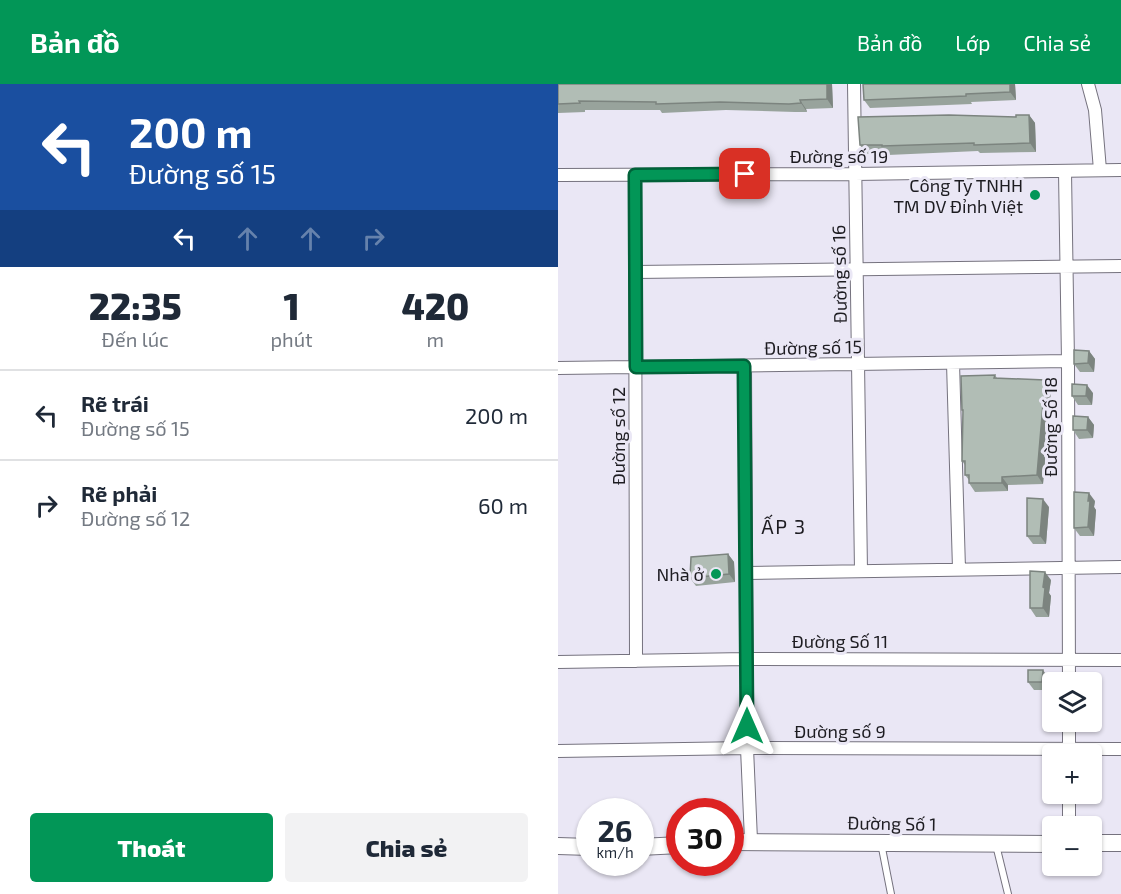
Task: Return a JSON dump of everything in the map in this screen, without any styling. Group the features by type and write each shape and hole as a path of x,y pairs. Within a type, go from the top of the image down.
{"street":[{"name":"Đường số 16","path":"854,84 861,571"},
{"path":"1088,84 1095,110 1100,170"},
{"name":"Đường số 19","path":"558,175 1121,170"},
{"name":"Đường Số 18","path":"1065,172 1069,672"},
{"name":"Đường số 12","path":"635,175 636,661"},
{"path":"636,272 1121,266"},
{"name":"Đường số 15","path":"558,368 1068,361"},
{"path":"953,363 959,569"},
{"path":"744,366 747,748 751,840"},
{"path":"747,573 1121,567"},
{"name":"Đường Số 11","path":"558,662 747,659 1121,660"},
{"name":"Đường số 9","path":"558,751 747,748 1042,753"},
{"name":"Đường số 9","path":"1102,750 1121,749"},
{"name":"Đường Số 1","path":"744,841 1042,844"},
{"path":"1102,843 1121,843"},
{"path":"558,846 576,846"}],"lane":[{"path":"881,842 891,894"},
{"path":"996,844 1008,894"}],"building":[{"path":"558,84 827,84 827,99 800,100 801,103 789,104 720,102 656,104 656,102 579,101 580,103 558,104"},
{"path":"863,84 1010,84 1010,92 864,100"},
{"path":"949,115 1016,117 1016,115 1029,115 1030,143 860,145 858,117"},
{"path":"1074,350 1089,351 1088,363 1074,364"},
{"path":"995,375 994,378 1045,380 1037,475 1002,477 1002,483 969,483 969,475 965,475 965,461 962,461 961,376"},
{"path":"1072,384 1087,385 1086,396 1072,396"},
{"path":"1073,416 1088,417 1087,430 1073,430"},
{"path":"1074,492 1089,493 1088,527 1074,528"},
{"path":"1027,498 1043,499 1040,536 1027,536"},
{"path":"728,554 729,574 690,578 691,557"},
{"path":"1030,571 1045,572 1043,608 1030,608"},
{"path":"1028,670 1043,670 1042,682 1028,682"}],"place":[{"name":"Công Ty TNHH TM DV Đỉnh Việt","path":"1035,195"},
{"name":"Nhà ở","path":"716,574"}],"district":[{"name":"ẤP 3","path":"784,526"}],"route":[{"path":"745,174 635,175 636,367 744,366 747,726"}]}
